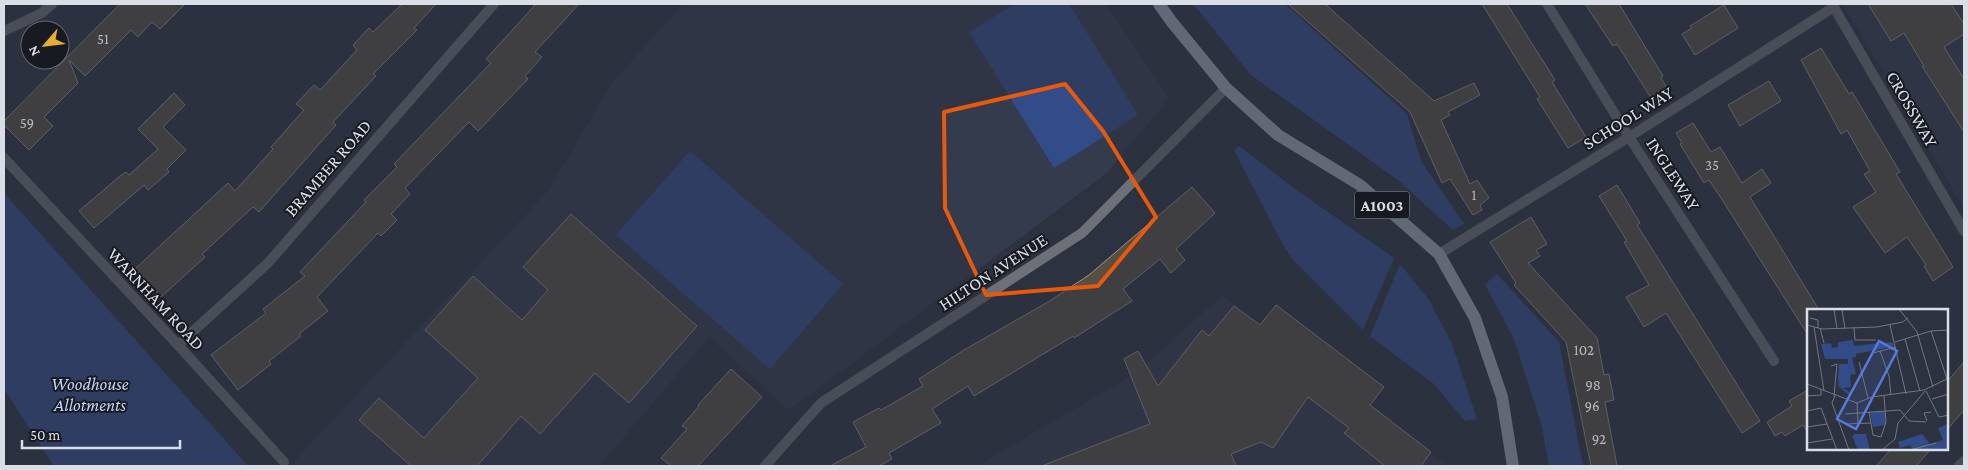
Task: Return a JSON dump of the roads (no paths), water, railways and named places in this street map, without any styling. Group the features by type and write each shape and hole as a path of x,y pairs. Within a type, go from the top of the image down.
{"main road":[{"name":"A1003","path":"1159,4 1226,88 1278,135 1360,185 1439,254 1475,318 1502,397 1514,466"}],"street":[{"path":"4,31 42,14 52,4"},
{"name":"BRAMBER ROAD","path":"178,346 268,262 494,4"},
{"name":"INGLEWAY","path":"1546,4 1629,137 1774,361"},
{"name":"SCHOOL WAY","path":"1439,254 1629,137 1833,5"},
{"name":"CROSSWAY","path":"1833,5 1964,231"},
{"name":"HILTON AVENUE","path":"765,466 820,403 1082,233 1226,88"},
{"name":"WARNHAM ROAD","path":"4,158 284,462"},
{"path":"1959,466 1964,460"}],"park label":[{"name":"Woodhouse Allotments","path":"90,394"}]}
